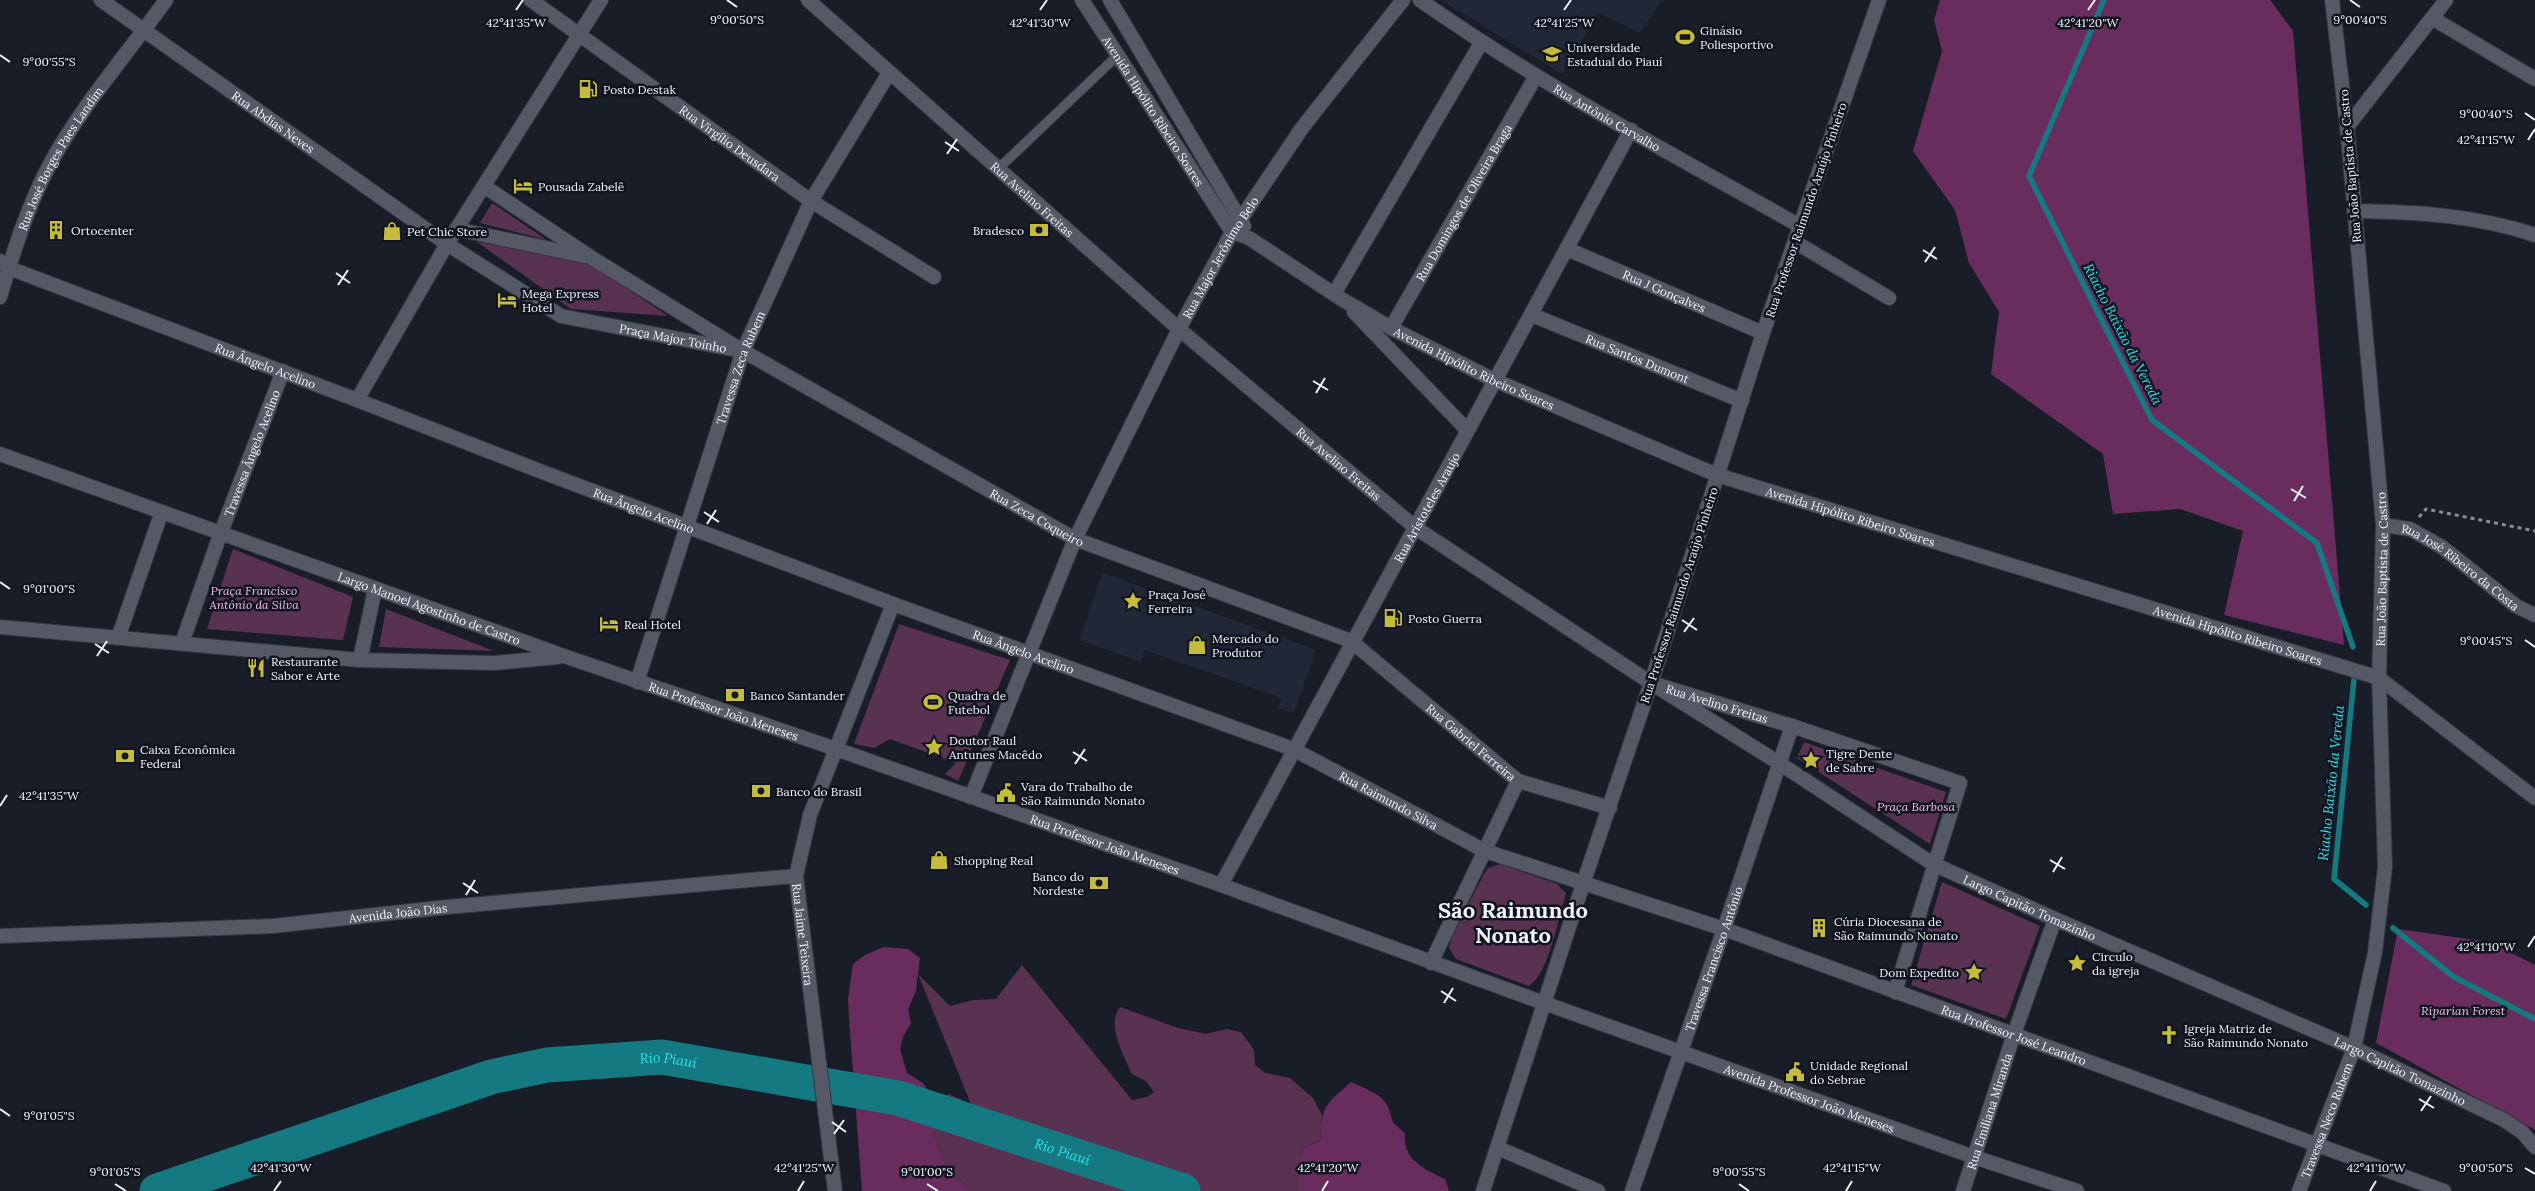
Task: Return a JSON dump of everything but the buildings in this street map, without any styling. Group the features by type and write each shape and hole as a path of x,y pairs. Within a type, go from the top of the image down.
{"street":[{"name":"Rua Abdias Neves","path":"101,0 447,244"},
{"name":"Rua José Borges Paes Landim","path":"0,297 4,265 52,161 75,124 166,0"},
{"name":"Rua Virgílio Deusdara","path":"531,0 811,201 934,277"},
{"path":"357,400 447,244 601,0"},
{"name":"Rua Avelino Freitas","path":"808,0 1179,329 1416,528 1651,683 1792,726 1960,783 1933,864"},
{"name":"Avenida Hipólito Ribeiro Soares","path":"1082,0 1119,54 1232,232 1250,238 1338,297 1391,328 1494,380 1717,474 2379,678"},
{"name":"Rua Major Jerônimo Belo","path":"1075,539 1179,329 1232,232 1302,128 1403,0"},
{"name":"Rua Antônio Carvalho","path":"1420,0 1481,43 1536,76 1800,226"},
{"name":"Rua Professor Raimundo Araújo Pinheiro","path":"1483,1191 1651,683 1762,333 1879,0"},
{"name":"Rua João Baptista de Castro","path":"2332,0 2347,128 2383,526 2379,678 2385,867 2375,952 2354,1048"},
{"path":"2347,128 2446,0"},
{"path":"1095,18 1113,4"},
{"name":"Avenida Hipólito Ribeiro Soares","path":"1113,4 1241,219 1250,238"},
{"path":"2432,18 2535,79"},
{"path":"1338,297 1481,43"},
{"name":"Travessa Zeca Rubem","path":"637,682 743,351 811,201 889,73"},
{"name":"Rua Domingos de Oliveira Braga","path":"1391,328 1536,76"},
{"name":"Rua Aristoteles Araujo","path":"1221,885 1351,641 1416,528 1494,380 1532,315 1631,130"},
{"name":"Praça Major Toinho","path":"484,186 592,258 743,351"},
{"path":"2354,211 2421,212 2464,218 2535,235"},
{"name":"Praça Major Toinho","path":"456,230 592,258"},
{"path":"1795,242 1889,298"},
{"name":"Praça Major Toinho","path":"447,244 561,316 743,351"},
{"name":"Rua J Gonçalves","path":"1567,249 1762,333"},
{"name":"Rua Ângelo Acelino","path":"4,265 283,371 545,474 687,525 893,604 1293,749"},
{"name":"Avenida Hipólito Ribeiro Soares","path":"1338,297 1467,430"},
{"name":"Rua Santos Dumont","path":"1532,315 1742,400"},
{"name":"Rua Zeca Coqueiro","path":"743,351 1075,539 1351,641"},
{"name":"Travessa Ângelo Acelino","path":"220,535 283,371"},
{"path":"0,454 220,535 182,643"},
{"path":"118,638 161,514"},
{"name":"Rua José Ribeiro da Costa","path":"2383,526 2410,529 2442,547 2516,606 2535,614"},
{"name":"Largo Manoel Agostinho de Castro","path":"220,535 637,682"},
{"path":"971,797 1027,653 1075,539"},
{"path":"360,660 375,589"},
{"name":"Rua Jaime Teixeira","path":"835,1191 796,876 806,830 893,604"},
{"path":"0,627 360,660 495,662 564,656"},
{"name":"Rua Gabriel Ferreira","path":"1351,641 1518,781 1610,808"},
{"path":"2379,678 2535,797"},
{"name":"Rua Professor João Meneses","path":"637,682 836,749 1221,885 1544,1003"},
{"name":"Largo Capitão Tomazinho","path":"1651,683 1779,762 1933,864 2055,919 2354,1048 2504,1120 2522,1132 2535,1147"},
{"name":"Travessa Francisco Antônio","path":"1632,1191 1724,929 1792,726"},
{"name":"Rua Raimundo Silva","path":"1293,749 1484,851 1583,884"},
{"path":"1432,963 1518,781"},
{"path":"1896,992 1933,864"},
{"name":"Avenida João Dias","path":"0,936 273,926 447,907 796,876"},
{"name":"Rua Professor José Leandro","path":"1583,884 1724,929 2444,1191"},
{"name":"Rua Emiliana Miranda","path":"1963,1191 2014,1034 2055,919"},
{"name":"Avenida Professor João Meneses","path":"1544,1003 1974,1157 2077,1191"},
{"name":"Travessa Neco Rubem","path":"2299,1191 2354,1048"},
{"path":"1498,1148 1598,1191"}],"lane":[{"path":"998,168 1119,54"}],"path":[{"path":"2410,529 2426,509 2535,531"}],"shaded area":[{"name":"Universidade Estadual do Piauí","path":"1441,0 1662,0 1640,33 1599,13 1562,74"},
{"name":"Mercado do Produtor","path":"1103,573 1316,650 1294,713 1278,708 1281,698 1145,650 1141,662 1079,640"}],"green space":[{"path":"1940,0 2270,0 2293,31 2344,645 2224,615 2243,531 2180,509 2113,514 2103,454 1991,374 1999,312 1969,263 1955,210 1913,151 1942,51 1934,20"},
{"path":"492,203 547,240 480,223"},
{"path":"477,242 584,260 668,316 571,309"},
{"name":"Praça Francisco Antônio da Silva","path":"233,549 353,597 343,640 207,629"},
{"path":"386,609 494,651 379,647"},
{"path":"899,624 1010,660 958,781 945,774 956,763 890,739 874,748 854,744"},
{"name":"Praça Barbosa","path":"1804,742 1946,792 1930,844 1797,758"},
{"path":"1500,864 1557,884 1566,893 1548,957 1536,979 1529,986 1456,959 1449,948 1451,938 1484,874 1488,868"},
{"path":"1942,882 2040,926 2006,1019 1911,985"},
{"name":"Riparian Forest","path":"2398,929 2490,942 2535,965 2535,1130 2376,1043"},
{"path":"884,947 908,949 920,958 916,990 908,1010 911,1023 903,1037 900,1049 907,1073 923,1083 930,1094 929,1108 938,1149 944,1161 955,1177 973,1191 862,1191 848,999 853,964 865,955"},
{"path":"1022,965 1132,1100 1147,1097 1154,1092 1146,1081 1132,1074 1121,1050 1115,1023 1116,1014 1120,1007 1178,1028 1206,1034 1226,1029 1241,1032 1254,1050 1255,1065 1265,1073 1290,1078 1313,1098 1322,1115 1320,1141 1305,1147 1299,1159 1299,1191 973,1191 955,1177 938,1149 929,1108 949,1094 962,1100 973,1109 918,974 950,1006 973,1000 996,999"},
{"path":"1351,1082 1382,1098 1388,1107 1394,1123 1405,1133 1407,1150 1411,1156 1422,1167 1445,1179 1449,1191 1299,1191 1299,1159 1305,1147 1320,1141 1322,1120 1326,1107"}],"waterway":[{"name":"Riacho Baixão da Vereda","path":"2104,0 2029,176 2152,420 2317,543 2353,647"},
{"name":"Riacho Baixão da Vereda","path":"2354,679 2334,879 2366,905"},
{"name":"Riacho Baixão da Vereda","path":"2393,928 2454,977 2535,1019"},
{"name":"Rio Piauí","path":"157,1191 491,1077 547,1065 662,1057 898,1098 1183,1191"}],"place":[{"name":"Ginásio Poliesportivo","path":"1685,37"},
{"name":"Universidade Estadual do Piauí","path":"1552,54"},
{"name":"Posto Destak","path":"588,89"},
{"name":"Pousada Zabelê","path":"523,186"},
{"name":"Ortocenter","path":"56,230"},
{"name":"Bradesco","path":"1039,230"},
{"name":"Pet Chic Store","path":"392,231"},
{"name":"Mega Express Hotel","path":"507,300"},
{"name":"Praça José Ferreira","path":"1133,601"},
{"name":"Posto Guerra","path":"1393,618"},
{"name":"Real Hotel","path":"609,624"},
{"name":"Mercado do Produtor","path":"1197,645"},
{"name":"Restaurante Sabor e Arte","path":"256,668"},
{"name":"Banco Santander","path":"735,695"},
{"name":"Quadra de Futebol","path":"933,702"},
{"name":"Doutor Raul Antunes Macêdo","path":"934,747"},
{"name":"Caixa Econômica Federal","path":"125,756"},
{"name":"Tigre Dente de Sabre","path":"1811,760"},
{"name":"Banco do Brasil","path":"761,791"},
{"name":"Vara do Trabalho de São Raimundo Nonato","path":"1006,793"},
{"name":"Shopping Real","path":"939,860"},
{"name":"Banco do Nordeste","path":"1099,883"},
{"name":"Cúria Diocesana de São Raimundo Nonato","path":"1819,928"},
{"name":"Circulo da igreja","path":"2077,963"},
{"name":"Dom Expedito","path":"1974,972"},
{"name":"Igreja Matriz de São Raimundo Nonato","path":"2169,1035"},
{"name":"Unidade Regional do Sebrae","path":"1795,1072"}],"district":[{"name":"São Raimundo Nonato","path":"1513,922"}]}
